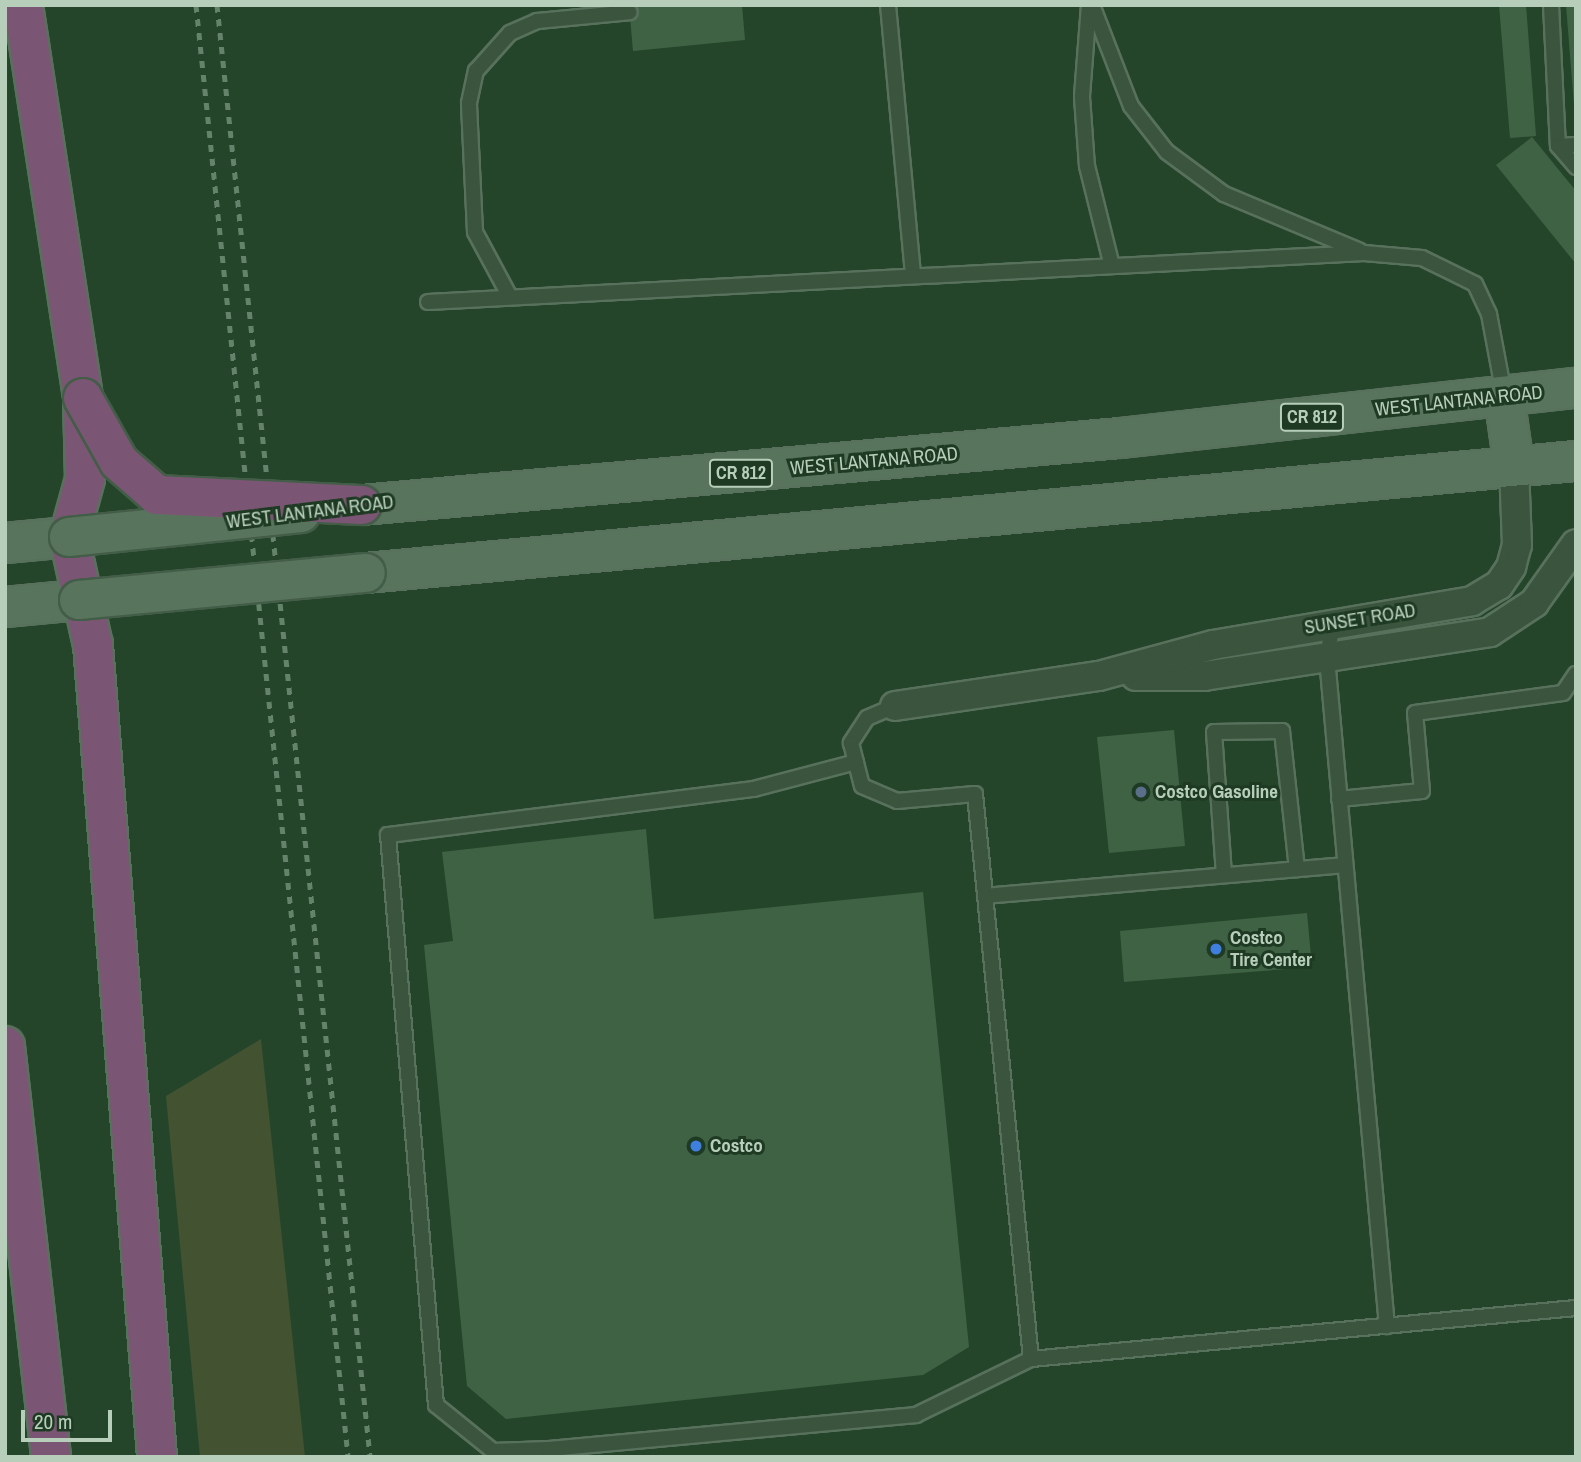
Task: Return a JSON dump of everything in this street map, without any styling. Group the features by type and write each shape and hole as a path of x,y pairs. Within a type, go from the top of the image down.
{"highway":[{"path":"23,5 83,398 85,479 69,537 79,600 93,645 157,1457"},
{"path":"83,398 114,456 157,495 362,505"},
{"path":"5,1046 51,1457"}],"main road":[{"name":"WEST LANTANA ROAD","path":"5,543 362,505 1120,438 1576,388"},
{"path":"1504,396 1514,466"},
{"path":"5,607 1576,461"}],"street":[{"name":"SUNSET ROAD","path":"1099,677 1213,645 1488,595 1511,567 1517,545 1514,466"},
{"name":"SUNSET ROAD","path":"895,706 1099,677 1204,676 1490,632 1534,603 1576,544"}],"lane":[{"path":"888,5 913,276"},
{"path":"1090,5 1082,97 1087,166 1112,266"},
{"path":"1090,5 1130,106 1167,152 1224,194 1364,253"},
{"path":"1551,5 1558,146 1576,167"},
{"path":"510,297 475,232 469,103 475,71 510,33 537,21 630,12"},
{"path":"1558,146 1576,145"},
{"path":"428,302 1364,253 1422,258 1475,284 1489,314 1504,396"},
{"path":"1333,623 1327,658 1387,1326"},
{"path":"1339,799 1422,791 1415,713 1563,693 1576,674"},
{"path":"895,706 867,718 851,743 862,786 897,801 975,794 1031,1359"},
{"path":"1224,875 1214,732 1282,731 1297,869"},
{"path":"856,762 753,789 388,835 436,1405 493,1451 549,1449 916,1415 1031,1359 1576,1308"},
{"path":"985,897 1345,865"}],"green space":[{"path":"261,1039 305,1457 200,1457 166,1096"}],"building":[{"path":"629,5 742,5 745,40 633,51"},
{"path":"1499,5 1526,5 1536,136 1510,138"},
{"path":"1566,5 1576,5 1576,105 1574,105"},
{"path":"1532,137 1576,191 1576,264 1496,165"},
{"name":"Costco Gasoline","path":"1174,730 1185,846 1109,853 1097,737"},
{"name":"Costco","path":"646,829 654,919 923,892 969,1347 923,1375 506,1419 467,1386 424,945 453,941 442,852"},
{"name":"Costco Tire Center","path":"1307,913 1312,967 1124,982 1120,931"}],"railway":[{"path":"196,5 348,1457"},
{"path":"217,5 370,1457"}],"place":[{"name":"Costco Gasoline","path":"1141,792"},
{"name":"Costco Tire Center","path":"1216,949"},
{"name":"Costco","path":"696,1146"}]}
